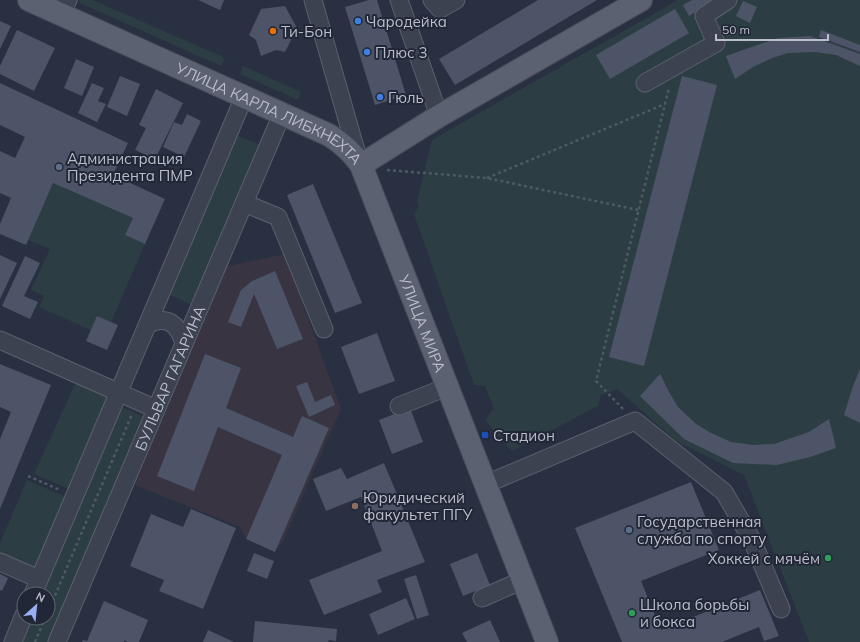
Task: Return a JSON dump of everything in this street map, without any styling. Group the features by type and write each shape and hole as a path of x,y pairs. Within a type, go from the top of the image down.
{"main road":[{"name":"УЛИЦА КАРЛА ЛИБКНЕХТА","path":"29,0 65,7 244,97 337,140 350,151 361,165 439,116 641,0"},
{"name":"УЛИЦА МИРА","path":"361,165 548,642"}],"street":[{"name":"УЛИЦА МИРА","path":"313,0 361,165"},
{"path":"399,0 439,116"},
{"path":"432,0 440,9 456,0"},
{"path":"646,83 716,43 704,16 728,0"},
{"path":"36,586 244,97"},
{"name":"БУЛЬВАР ГАГАРИНА","path":"57,642 282,114"},
{"path":"244,203 278,217 324,329"},
{"path":"147,325 154,321 169,321 178,328 184,343"},
{"path":"0,340 156,409"},
{"path":"399,406 448,387"},
{"path":"486,484 635,421 724,492 752,540 781,608"},
{"path":"0,562 35,586"},
{"path":"482,598 523,580"},
{"path":"13,642 20,626"}],"path":[{"path":"635,421 596,381 674,67"},
{"path":"487,178 665,104"},
{"path":"361,165 389,170 487,178 638,210"},
{"path":"56,593 138,401"},
{"path":"28,476 74,496"},
{"path":"35,642 42,626"}],"shaded area":[{"path":"79,0 93,0 225,58 221,66 80,3"},
{"path":"678,0 860,0 860,642 809,642 744,475 676,441 617,389 601,395 598,406 512,451 485,420 494,408 485,386 474,385 414,214 419,206 417,201 432,140"},
{"path":"243,66 301,92 298,100 240,74"},
{"path":"234,134 260,145 192,305 166,293"},
{"path":"53,183 133,218 125,235 145,244 111,322 91,330 39,307 44,296 31,290 50,249 28,240"},
{"path":"285,254 341,409 282,544 275,552 246,539 240,527 135,485 223,267"},
{"path":"76,382 109,398 69,489 34,474"},
{"path":"119,406 147,418 52,642 19,642 26,626 56,626 56,586 42,586"},
{"path":"27,480 66,497 34,572 0,558 0,543"}],"building":[{"path":"198,0 224,0 220,10"},
{"path":"369,0 377,0 406,95 375,105 345,7"},
{"path":"538,0 597,0 455,85 439,59"},
{"path":"692,0 715,0 689,16 683,5"},
{"path":"743,1 757,7 750,23 736,16"},
{"name":"Ти-Бон","path":"285,6 297,28 285,52 276,50 261,56 256,40 249,35 261,9"},
{"path":"675,9 689,33 610,79 596,55"},
{"path":"0,21 11,26 0,49"},
{"path":"17,30 55,48 34,91 0,74 0,66"},
{"path":"821,30 860,45 860,52 819,37"},
{"path":"810,36 860,54 860,66 836,55 815,52 788,53 772,58 753,67 735,79 726,56 778,38"},
{"path":"76,59 94,67 82,96 64,88"},
{"path":"120,76 140,84 127,116 107,107"},
{"path":"682,76 717,85 644,366 609,357"},
{"name":"Администрация Президента ПМР","path":"0,83 128,143 113,175 165,199 145,244 125,235 133,218 53,183 26,245 0,234 0,224 11,198 0,193 0,151 15,158 25,137 0,125"},
{"path":"92,83 104,88 98,101 106,104 97,122 78,113"},
{"path":"156,89 183,103 155,159 135,150 146,128 139,125"},
{"path":"187,114 201,121 184,157 163,147 174,122 182,125"},
{"path":"313,184 362,303 335,313 287,195"},
{"path":"0,255 17,263 0,299"},
{"path":"25,256 40,263 24,296 38,302 30,319 2,306"},
{"path":"275,271 303,339 277,349 254,294 241,327 228,322 241,290 252,281"},
{"path":"97,316 118,325 107,350 86,341"},
{"path":"377,333 395,381 359,394 341,347"},
{"path":"205,354 241,368 226,408 293,437 302,416 329,428 275,552 246,539 282,455 218,427 194,491 157,476"},
{"path":"0,364 51,385 0,509 0,439 11,412 0,407"},
{"path":"860,369 860,423 844,415"},
{"path":"660,374 678,407 696,424 731,442 753,445 774,444 809,432 829,419 836,448 810,457 777,465 733,463 684,439 640,396"},
{"path":"307,382 315,402 331,395 335,405 309,417 296,386"},
{"path":"410,408 423,442 392,454 379,420"},
{"path":"384,463 425,562 377,580 382,592 324,615 309,580 382,551 361,497 326,511 313,479 341,468 347,479"},
{"path":"691,482 719,550 641,581 661,630 760,590 779,636 764,641 759,627 722,642 622,642 575,528"},
{"path":"191,509 236,528 203,609 159,591 164,580 130,566 151,514 183,527"},
{"path":"254,553 274,561 267,579 247,571"},
{"path":"477,553 490,585 463,596 450,564"},
{"path":"0,574 8,578 2,591 0,590"},
{"path":"416,575 429,615 417,619 404,579"},
{"path":"406,598 415,619 378,635 369,614"},
{"path":"104,601 148,620 139,642 128,642 124,640 124,642 82,642 83,640 87,641"},
{"path":"490,620 500,642 467,642 462,633"},
{"path":"255,621 337,629 336,641 253,642"},
{"path":"208,630 234,642 203,642"}],"place":[{"name":"Чародейка","path":"358,21"},
{"name":"Ти-Бон","path":"273,31"},
{"name":"Плюс 3","path":"367,52"},
{"name":"Гюль","path":"380,97"},
{"name":"Администрация Президента ПМР","path":"59,167"},
{"name":"Стадион","path":"485,435"},
{"name":"Юридический факультет ПГУ","path":"355,506"},
{"name":"Государственная служба по спорту","path":"629,530"},
{"name":"Хоккей с мячём","path":"828,558"},
{"name":"Школа борьбы и бокса","path":"632,613"}]}
